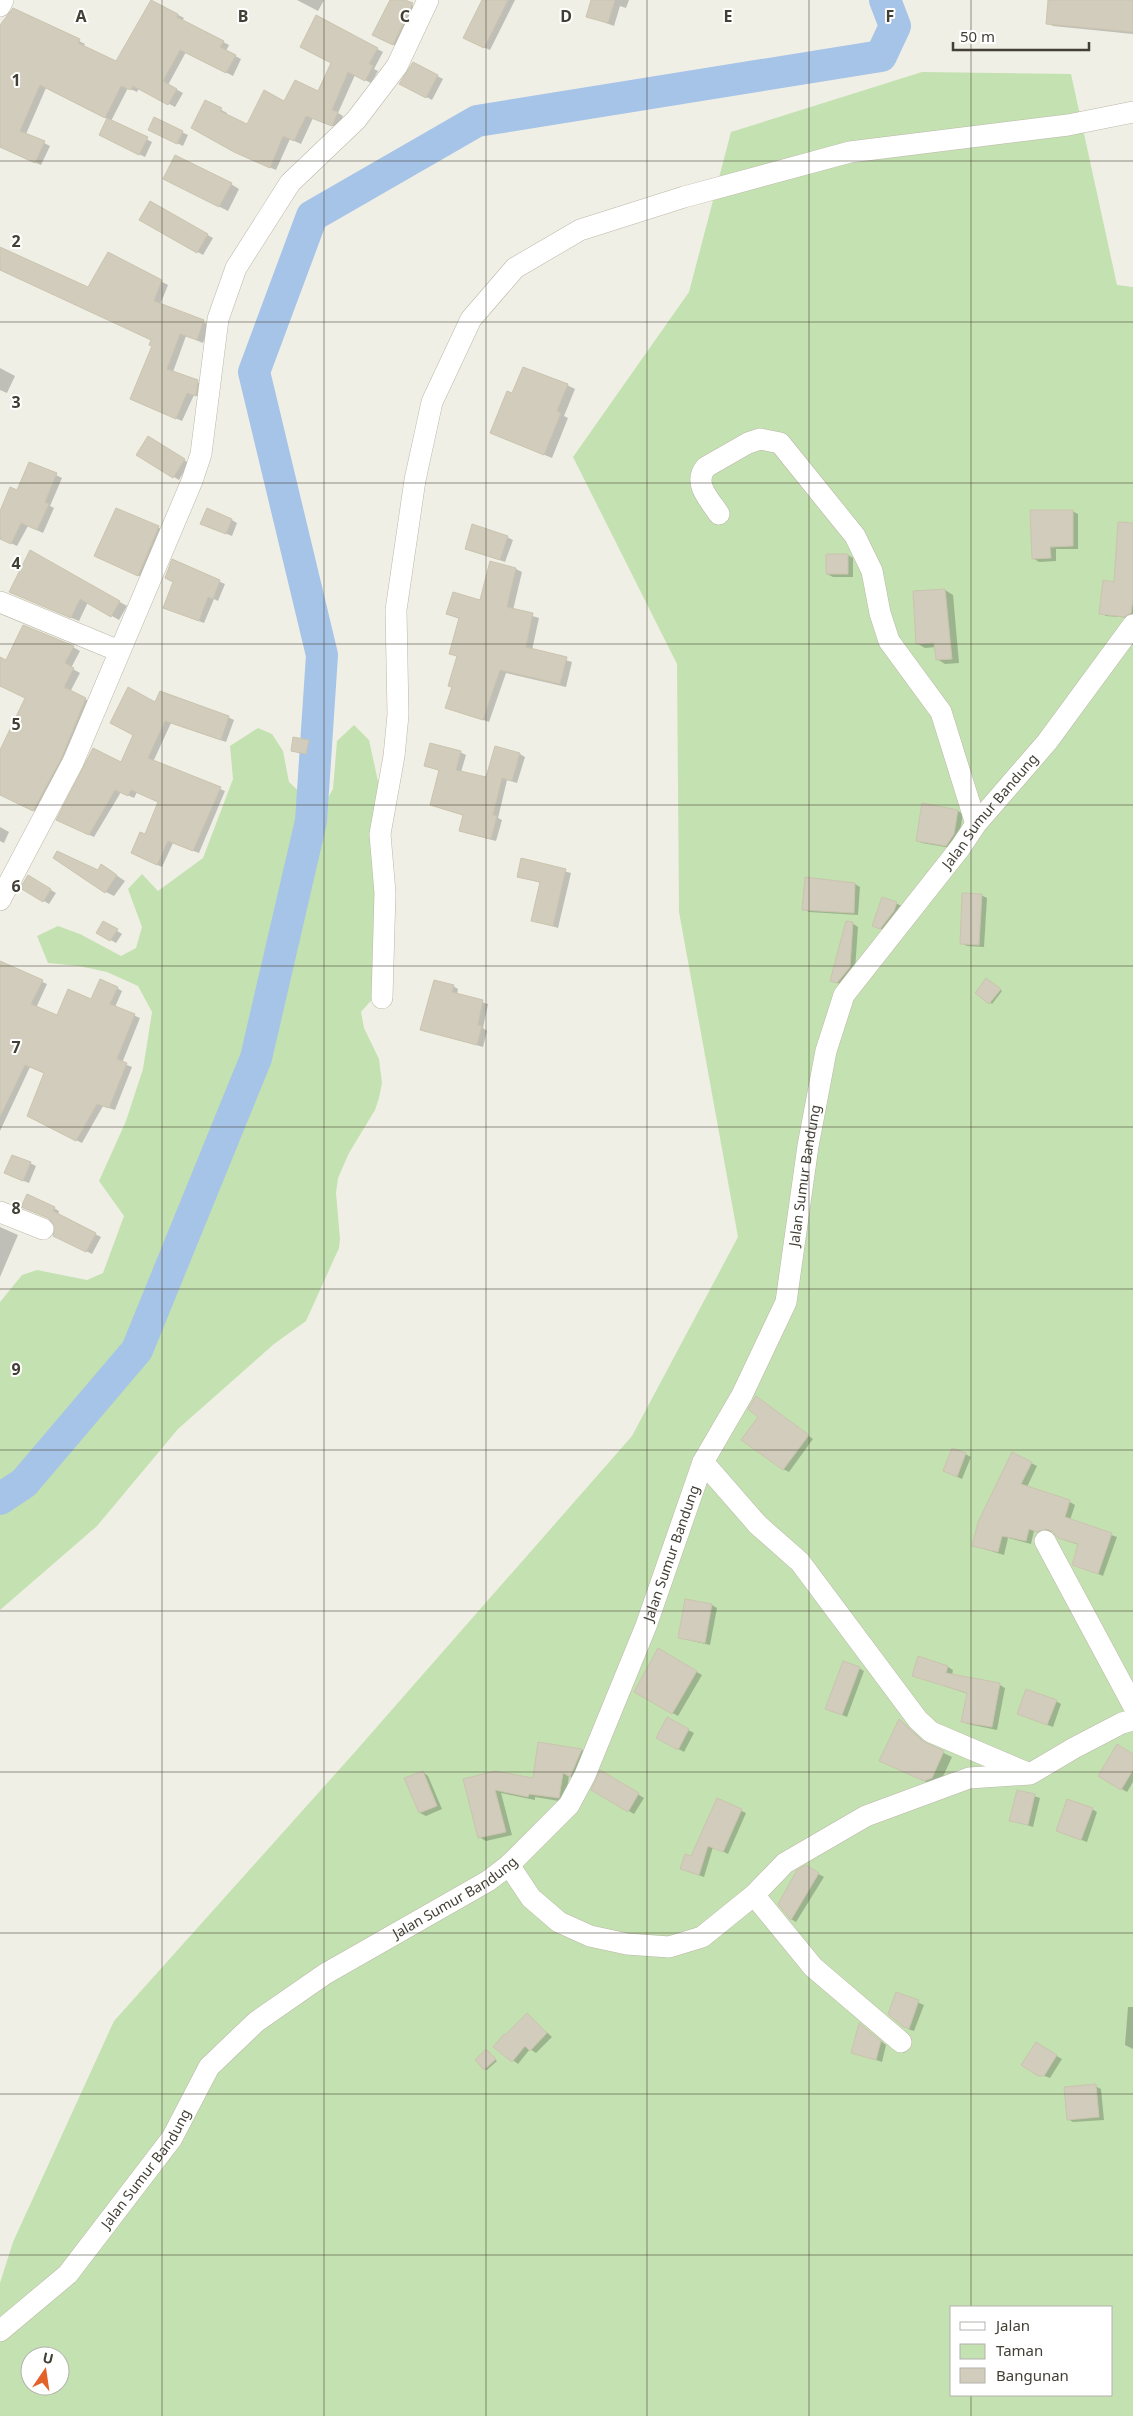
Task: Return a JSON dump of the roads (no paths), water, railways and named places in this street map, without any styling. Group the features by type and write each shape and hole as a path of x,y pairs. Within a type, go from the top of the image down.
{"street":[{"path":"0,6 3,0"},
{"path":"0,900 74,762 192,481 201,454 218,319 236,268 290,183 356,120 397,66 428,0"},
{"path":"382,998 385,893 380,834 396,739 398,715 396,610 415,480 432,402 471,319 515,268 580,230 684,197 850,152 1068,125 1133,112"},
{"path":"720,514 701,485 702,472 748,443 760,439 780,442 855,536 872,571 880,613 889,641 941,712 976,824"},
{"path":"0,602 119,651"},
{"name":"Jalan Sumur Bandung","path":"0,2331 68,2274 172,2138 210,2067 256,2022 325,1974 488,1881 509,1865 569,1805 586,1775 646,1626 703,1462 742,1395 786,1302 808,1146 826,1051 844,995 960,848 976,824 1047,742 1133,625"},
{"path":"0,1212 43,1229"},
{"path":"703,1462 758,1525 800,1562 905,1706 924,1726 931,1732 1030,1774"},
{"path":"1045,1541 1133,1705"},
{"path":"509,1865 531,1898 560,1922 590,1936 627,1944 669,1947 702,1937 754,1895 784,1863 866,1816 969,1778 1030,1774 1090,1739 1122,1723 1133,1720"},
{"path":"754,1895 813,1966 901,2042"}],"waterway":[{"path":"0,1499 24,1483 137,1350 256,1058 311,821 322,655 254,372 312,216 477,121 881,56 895,26 885,0"}]}
